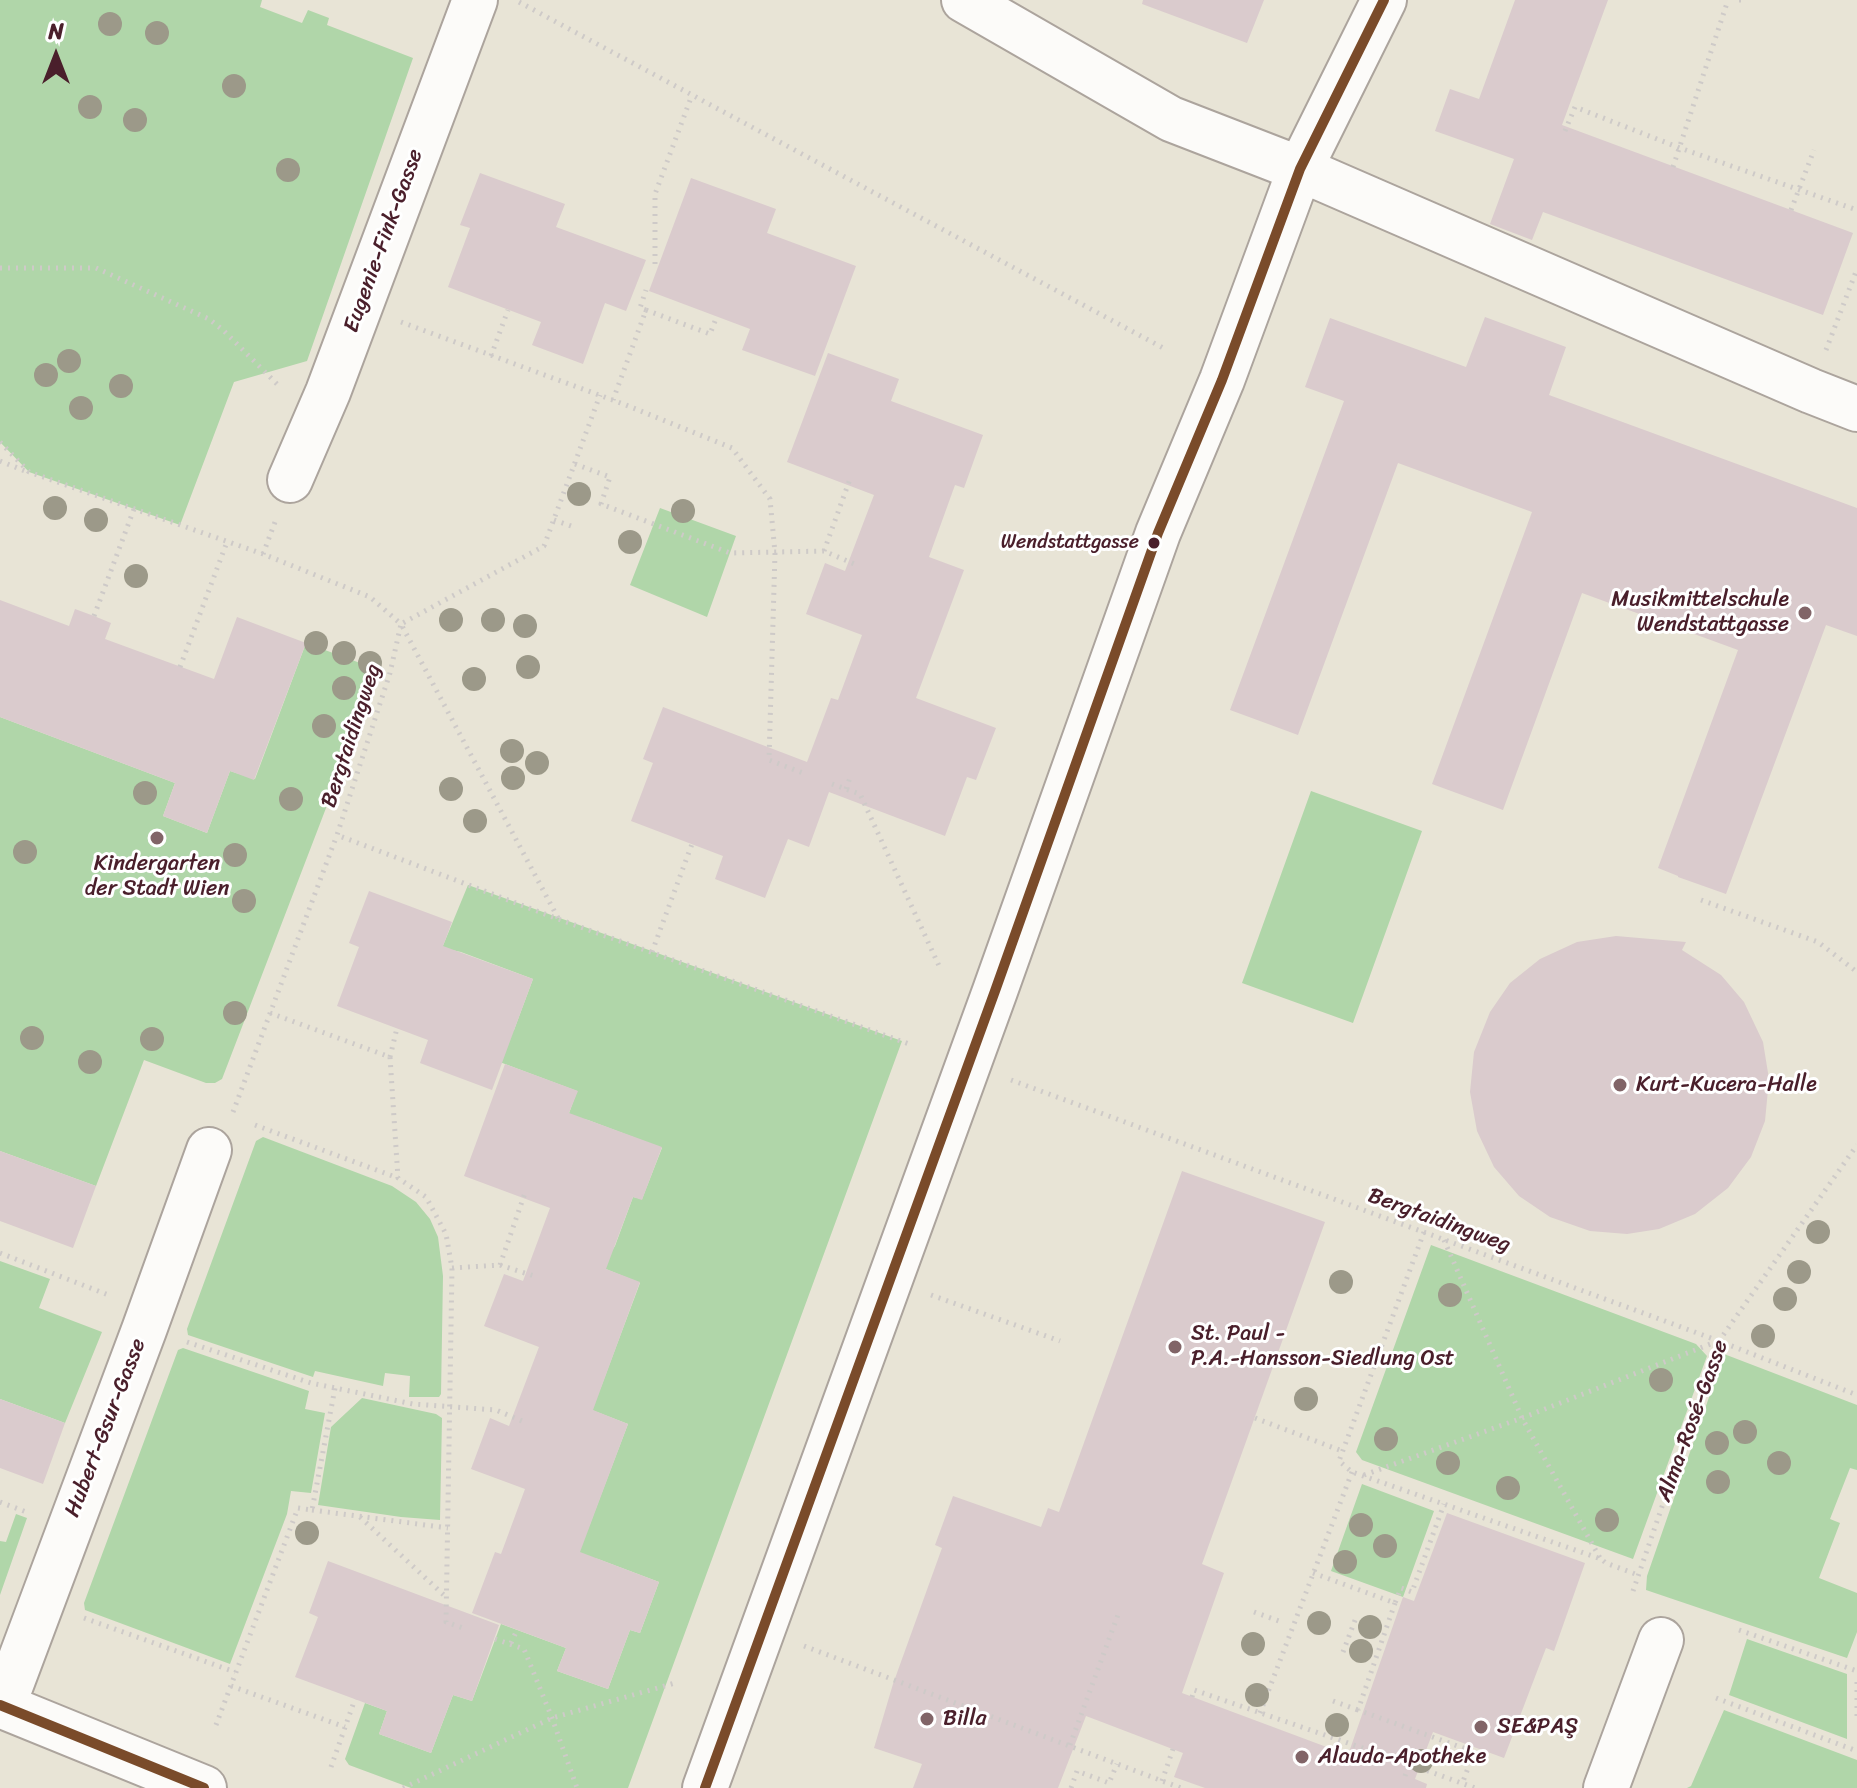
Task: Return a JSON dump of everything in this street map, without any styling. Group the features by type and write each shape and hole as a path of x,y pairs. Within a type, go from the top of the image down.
{"street":[{"name":"Eugenie-Fink-Gasse","path":"290,480 328,392 475,0"},
{"path":"964,0 1171,119 1300,169 1857,409"},
{"path":"705,1788 1158,533 1222,380 1300,169 1384,0"},
{"name":"Hubert-Gsur-Gasse","path":"1,1705 209,1150"},
{"path":"1606,1788 1661,1640"},
{"path":"1,1705 204,1788"}],"path":[{"path":"515,0 1167,350"},
{"path":"1673,167 1728,0"},
{"path":"1739,0 1746,0"},
{"path":"655,264 655,194 692,95"},
{"path":"1565,131 1575,107 1680,148 1857,210"},
{"path":"1791,210 1814,150"},
{"path":"0,268 96,268 209,319 277,384"},
{"path":"1822,362 1857,269"},
{"path":"646,290 640,308 710,334 717,316"},
{"path":"360,307 600,395 732,448 770,499 775,553 769,760 803,773"},
{"path":"491,356 508,310"},
{"path":"613,400 646,310"},
{"path":"401,624 544,546 600,395"},
{"path":"0,442 29,472"},
{"path":"0,461 370,597 401,624 558,919"},
{"path":"575,464 610,477 601,504 730,553 824,551 859,566"},
{"path":"824,551 850,479"},
{"path":"94,616 134,509"},
{"path":"554,520 574,527"},
{"path":"180,667 227,542"},
{"name":"Bergtaidingweg","path":"401,624 390,673 337,835 558,919 912,1045"},
{"path":"846,789 851,775"},
{"path":"832,784 860,794 940,968"},
{"path":"209,1150 235,1108 337,835"},
{"path":"652,952 692,844"},
{"path":"1701,900 1818,942 1857,972"},
{"path":"270,1013 390,1057"},
{"path":"397,1028 390,1057 398,1178"},
{"name":"Bergtaidingweg","path":"1009,1079 1719,1341 1857,1395"},
{"path":"255,1125 398,1178 426,1197 446,1234 452,1268 446,1622 466,1629"},
{"name":"Alma-Rosé-Gasse","path":"1633,1591 1719,1341 1857,1145"},
{"path":"500,1265 526,1190"},
{"path":"1424,1232 1339,1461 1352,1472 1601,1559 1638,1575"},
{"path":"1444,1239 1522,1418 1601,1559"},
{"path":"0,1253 120,1299"},
{"path":"452,1268 500,1265 537,1277"},
{"path":"926,1293 1060,1341"},
{"path":"175,1338 311,1383 413,1404 496,1410 522,1421"},
{"path":"1364,1475 1522,1418 1719,1341"},
{"path":"312,1510 335,1388"},
{"path":"1255,1418 1342,1451"},
{"path":"1260,1713 1352,1472"},
{"path":"0,1502 38,1517"},
{"path":"1358,1710 1401,1588 1412,1592 1444,1504"},
{"path":"216,1725 298,1508 448,1528"},
{"path":"360,1517 447,1598"},
{"path":"1313,1573 1395,1603"},
{"path":"1070,1745 1119,1612"},
{"path":"1254,1612 1279,1621"},
{"path":"72,1614 235,1672"},
{"path":"1343,1652 1357,1615"},
{"path":"511,1644 517,1630"},
{"path":"1739,1630 1857,1671"},
{"path":"495,1639 524,1649 577,1788"},
{"path":"796,1643 1181,1788"},
{"path":"1857,1682 1857,1719"},
{"path":"403,1788 552,1718 675,1683"},
{"path":"231,1686 345,1727"},
{"path":"1192,1697 1194,1690 1475,1788"},
{"path":"1716,1698 1857,1751"},
{"path":"331,1767 355,1699"},
{"path":"1333,1701 1474,1752 1462,1784"},
{"path":"1162,1781 1173,1749"},
{"path":"1071,1788 1077,1771 1109,1783 1117,1764"},
{"path":"1405,1776 1409,1764"}],"green space":[{"path":"0,0 262,0 260,7 302,23 308,10 329,18 327,25 413,58 307,361 234,382 180,525 29,472 0,442"},
{"path":"660,508 736,536 707,617 630,585"},
{"name":"Kindergarten der Stadt Wien","path":"306,643 379,670 222,1079 206,1083 144,1060 96,1186 0,1151 0,717 175,783 163,816 207,833 230,771 255,779"},
{"path":"1311,791 1422,831 1353,1023 1242,983"},
{"path":"468,885 902,1041 628,1788 411,1788 349,1765 345,1759 365,1703 387,1711 379,1734 431,1753 453,1695 472,1701 501,1624 566,1648 557,1671 608,1689 630,1630 640,1633 659,1582 598,1559 574,1555 588,1529 628,1424 589,1409 601,1387 640,1283 601,1267 615,1246 633,1197 642,1199 662,1148 588,1120 568,1116 577,1091 481,1055 514,1030 533,979 442,948"},
{"path":"263,1137 392,1186 416,1202 430,1219 438,1237 443,1276 439,1397 409,1397 410,1376 385,1373 383,1386 315,1371 313,1377 188,1335 187,1329 256,1141"},
{"path":"1431,1245 1696,1344 1707,1356 1633,1559 1362,1460 1356,1452"},
{"path":"0,1261 50,1279 39,1308 102,1332 65,1423 0,1399"},
{"path":"183,1348 309,1391 305,1409 325,1413 311,1493 291,1491 287,1514 230,1664 85,1610 84,1603 178,1350"},
{"path":"1724,1354 1857,1405 1857,1470 1850,1468 1830,1519 1840,1523 1819,1578 1857,1593 1857,1632 1847,1658 1646,1590 1647,1576"},
{"path":"362,1398 436,1414 442,1418 440,1520 318,1505 331,1427"},
{"path":"1362,1484 1434,1511 1403,1597 1331,1571"},
{"path":"16,1514 27,1518 0,1595 0,1541 6,1542"},
{"path":"1747,1639 1847,1674 1847,1739 1729,1695"},
{"path":"1724,1710 1857,1760 1857,1788 1687,1788 1691,1786"}],"building":[{"path":"1143,0 1264,0 1247,43 1142,4"},
{"path":"1515,0 1608,0 1562,125 1853,233 1823,315 1543,212 1532,240 1490,224 1514,159 1435,131 1450,89 1479,99"},
{"path":"480,173 565,204 556,227 646,260 626,311 605,303 583,364 532,345 541,322 448,287 470,228 460,225"},
{"path":"691,178 776,209 767,233 856,266 815,376 742,350 750,329 649,291"},
{"name":"Musikmittelschule Wendstattgasse","path":"1485,317 1566,347 1549,395 1857,508 1857,636 1826,625 1726,894 1658,868 1738,650 1582,593 1503,810 1432,784 1532,512 1398,463 1298,735 1230,710 1344,401 1305,387 1330,318 1466,367"},
{"path":"828,353 899,379 891,401 983,435 964,488 955,485 929,557 964,570 916,698 996,728 976,780 967,777 945,836 829,792 809,847 788,839 765,898 715,879 723,856 631,821 653,763 643,759 663,707 807,762 831,698 838,700 862,635 806,614 825,563 845,571 874,495 787,462"},
{"path":"0,600 69,626 75,609 94,616 111,623 105,639 214,679 237,617 306,643 254,780 230,771 207,833 163,816 175,783 0,717"},
{"path":"369,891 452,922 443,946 533,979 492,1090 420,1063 428,1040 337,1006 359,947 349,943"},
{"name":"Kurt-Kucera-Halle","path":"1616,936 1686,942 1682,950 1721,975 1744,1002 1763,1042 1769,1079 1765,1121 1751,1157 1728,1188 1695,1214 1659,1229 1627,1234 1590,1231 1550,1217 1519,1196 1494,1167 1477,1131 1470,1092 1474,1052 1490,1012 1510,983 1540,959 1577,942"},
{"path":"505,1064 578,1091 569,1113 662,1147 642,1200 633,1197 606,1269 640,1282 593,1410 628,1424 580,1552 659,1582 640,1633 630,1630 608,1689 557,1671 566,1648 472,1613 495,1552 501,1554 525,1489 471,1469 490,1418 509,1426 539,1347 484,1326 504,1274 523,1281 550,1208 464,1176"},
{"path":"0,1151 96,1186 73,1248 0,1221"},
{"path":"1182,1171 1325,1222 1202,1564 1224,1573 1182,1693 1348,1755 1403,1597 1414,1601 1447,1513 1585,1563 1554,1651 1546,1648 1504,1758 1433,1732 1415,1779 1427,1784 1426,1788 1205,1788 1174,1777 1183,1753 1086,1716 1058,1788 913,1788 922,1764 874,1748 893,1684 942,1548 935,1545 953,1496 1041,1527 1048,1508 1059,1512"},
{"path":"0,1399 65,1423 43,1484 0,1468"},
{"path":"328,1561 499,1625 472,1701 453,1695 431,1753 379,1734 387,1711 295,1677 318,1617 309,1613"}],"transit line":[{"path":"705,1788 1158,533 1222,380 1300,169 1384,0"},
{"path":"0,1705 204,1788"}],"place":[{"name":"Wendstattgasse","path":"1154,543"},
{"name":"Musikmittelschule Wendstattgasse","path":"1805,613"},
{"name":"Kindergarten der Stadt Wien","path":"157,838"},
{"name":"Kurt-Kucera-Halle","path":"1620,1085"},
{"name":"St. Paul - P.A.-Hansson-Siedlung Ost","path":"1175,1347"},
{"name":"Billa","path":"927,1719"},
{"name":"SE&PAŞ","path":"1481,1727"},
{"name":"Alauda-Apotheke","path":"1302,1757"}]}
